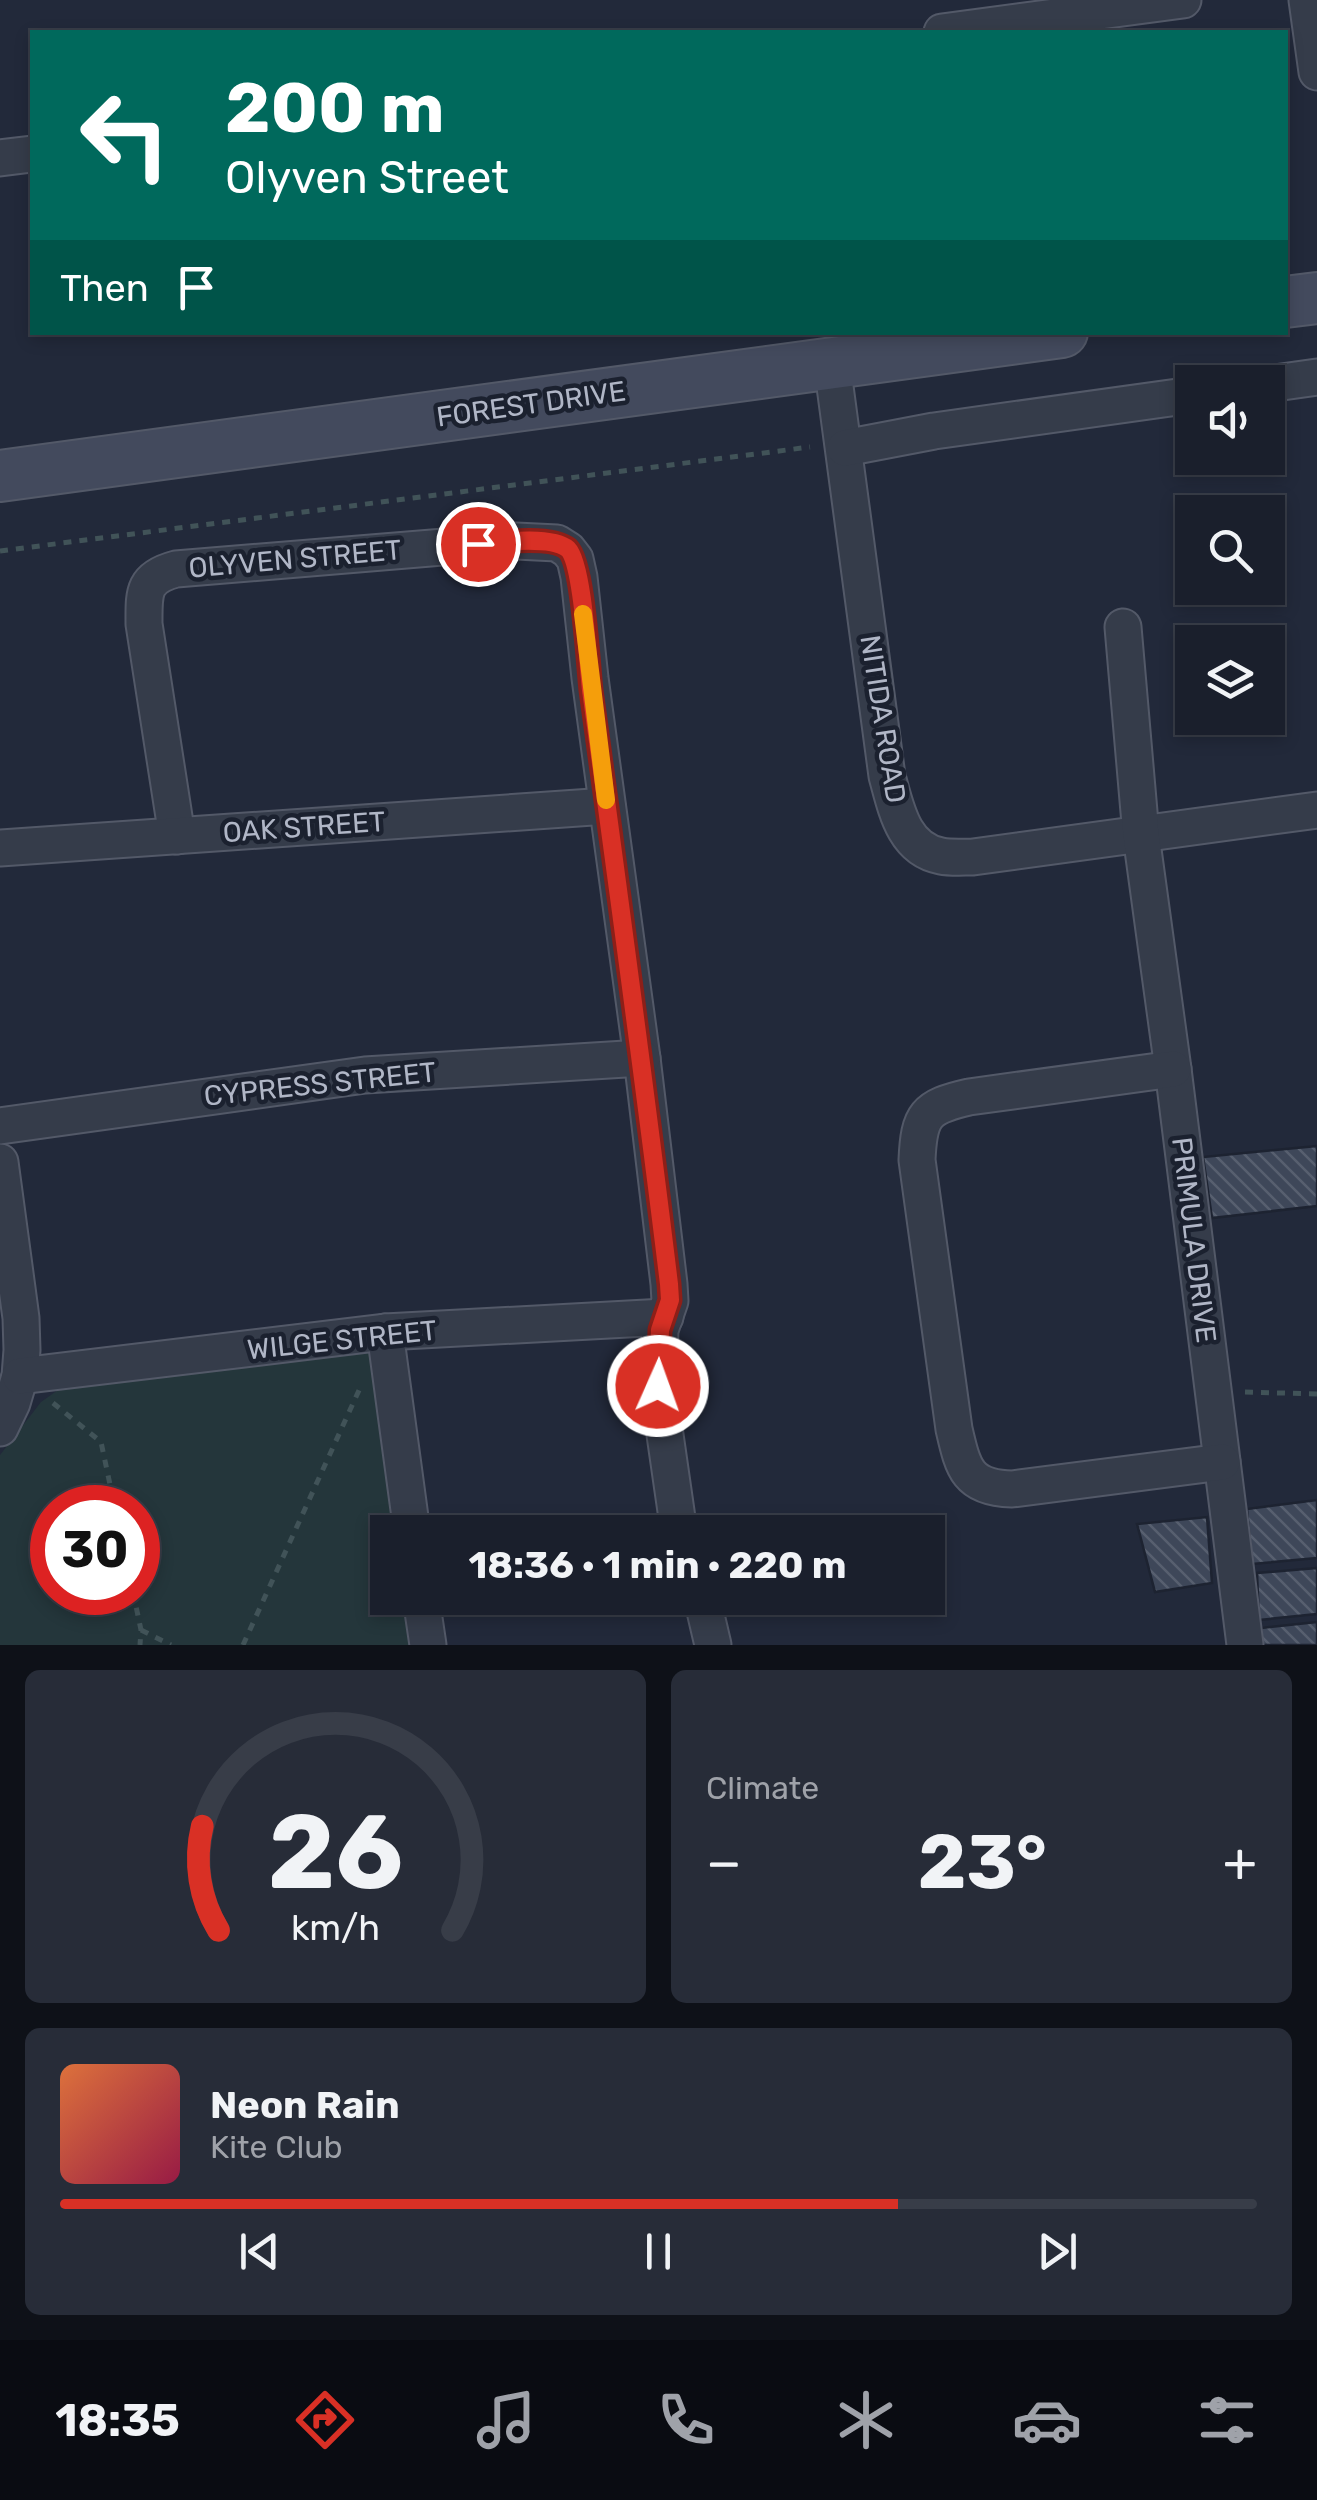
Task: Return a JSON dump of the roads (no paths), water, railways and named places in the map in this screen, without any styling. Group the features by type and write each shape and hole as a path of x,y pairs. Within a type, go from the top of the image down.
{"street":[{"path":"957,30 1182,0"},
{"path":"1307,0 1317,72"},
{"path":"0,158 30,154"},
{"path":"1288,302 1317,298"},
{"name":"FOREST DRIVE","path":"0,476 1040,335"},
{"name":"NITIDA ROAD","path":"832,364 831,447 887,776 898,818 914,844 938,856 973,857 1317,810"},
{"path":"1285,382 1317,377"},
{"path":"831,447 1175,397"},
{"name":"OLYVEN STREET","path":"176,836 144,624 144,593 160,573 516,541 557,543 575,559 607,806"},
{"name":"PRIMULA DRIVE","path":"1124,627 1141,835 1245,1645"},
{"path":"607,806 669,1284 670,1300 660,1330 658,1386 677,1515"},
{"name":"OAK STREET","path":"0,848 607,806"},
{"name":"CYPRESS STREET","path":"0,1126 365,1074 642,1058"},
{"path":"1173,1069 940,1104 922,1124 917,1160 954,1429 961,1460 970,1476 994,1488 1012,1489 1222,1462"},
{"path":"0,1162 21,1318 20,1376 0,1428"},
{"name":"WILGE STREET","path":"20,1376 385,1332 665,1316"},
{"path":"385,1332 410,1515"},
{"path":"424,1615 428,1645"},
{"path":"706,1615 713,1645"}]}
